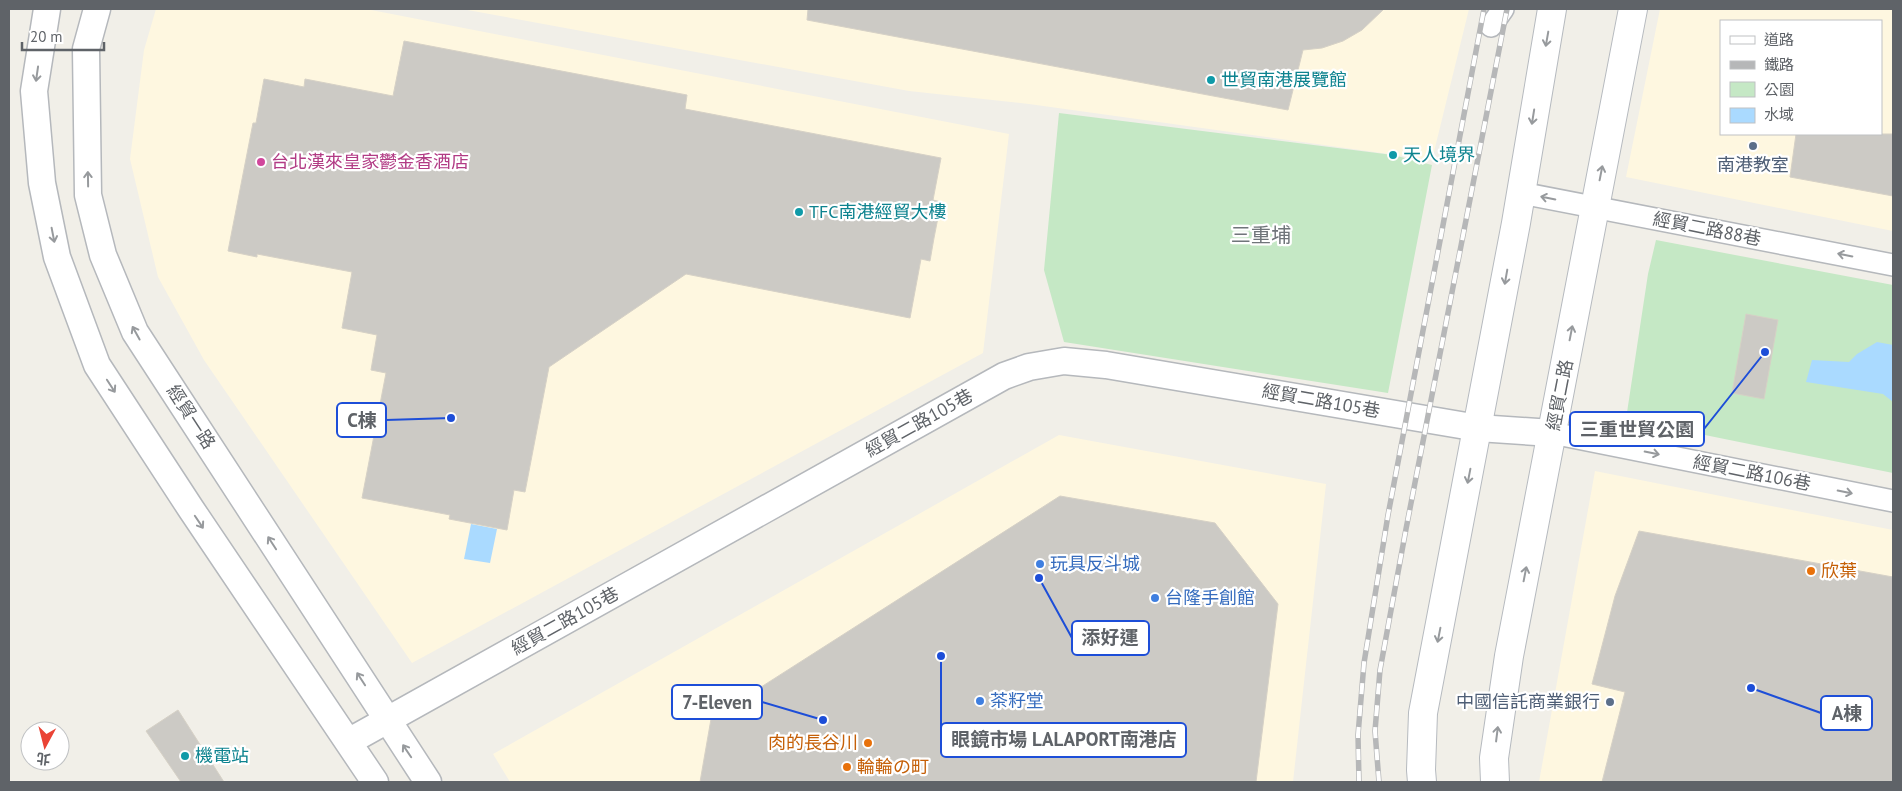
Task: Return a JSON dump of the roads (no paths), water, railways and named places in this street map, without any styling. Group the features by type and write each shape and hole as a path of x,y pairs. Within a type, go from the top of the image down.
{"main road":[{"path":"1422,782 1424,713 1521,193 1552,9"},
{"name":"經貿二路","path":"1495,782 1494,758 1509,656 1633,9"}],"street":[{"path":"46,9 34,91 42,183 57,257 97,365 190,509 375,782"},
{"name":"經貿一路","path":"97,9 86,49 88,195 103,255 135,332 428,782"},
{"name":"經貿二路88巷","path":"1521,193 1893,264"},
{"name":"經貿二路105巷","path":"348,742 1004,376 1029,367 1064,361 1106,364 1478,428 1552,433"},
{"name":"經貿二路106巷","path":"1552,433 1893,502"}],"water":[{"path":"1877,342 1893,345 1893,402 1883,394 1806,382 1812,360 1849,362 1857,354"},
{"path":"471,524 497,529 490,563 464,559"}],"railway":[{"path":"1359,782 1358,735 1364,663 1388,515 1484,9"},
{"path":"1379,782 1375,731 1380,670 1507,9"}],"place":[{"name":"世貿南港展覽館","path":"1211,80"},
{"name":"南港教室","path":"1753,146"},
{"name":"天人境界","path":"1393,155"},
{"name":"台北漢來皇家鬱金香酒店","path":"261,162"},
{"name":"TFC南港經貿大樓","path":"799,212"},
{"name":"三重世貿公園","path":"1765,352"},
{"name":"C棟","path":"451,418"},
{"name":"玩具反斗城","path":"1040,564"},
{"name":"欣葉","path":"1811,571"},
{"name":"添好運","path":"1039,578"},
{"name":"台隆手創館","path":"1155,598"},
{"name":"眼鏡市場 LALAPORT南港店","path":"941,656"},
{"name":"A棟","path":"1751,688"},
{"name":"茶籽堂","path":"980,701"},
{"name":"中國信託商業銀行","path":"1610,702"},
{"name":"7-Eleven","path":"823,720"},
{"name":"肉的長谷川","path":"868,743"},
{"name":"機電站","path":"185,756"},
{"name":"輪輪の町","path":"847,767"}],"district":[{"name":"三重埔","path":"1261,235"}]}
